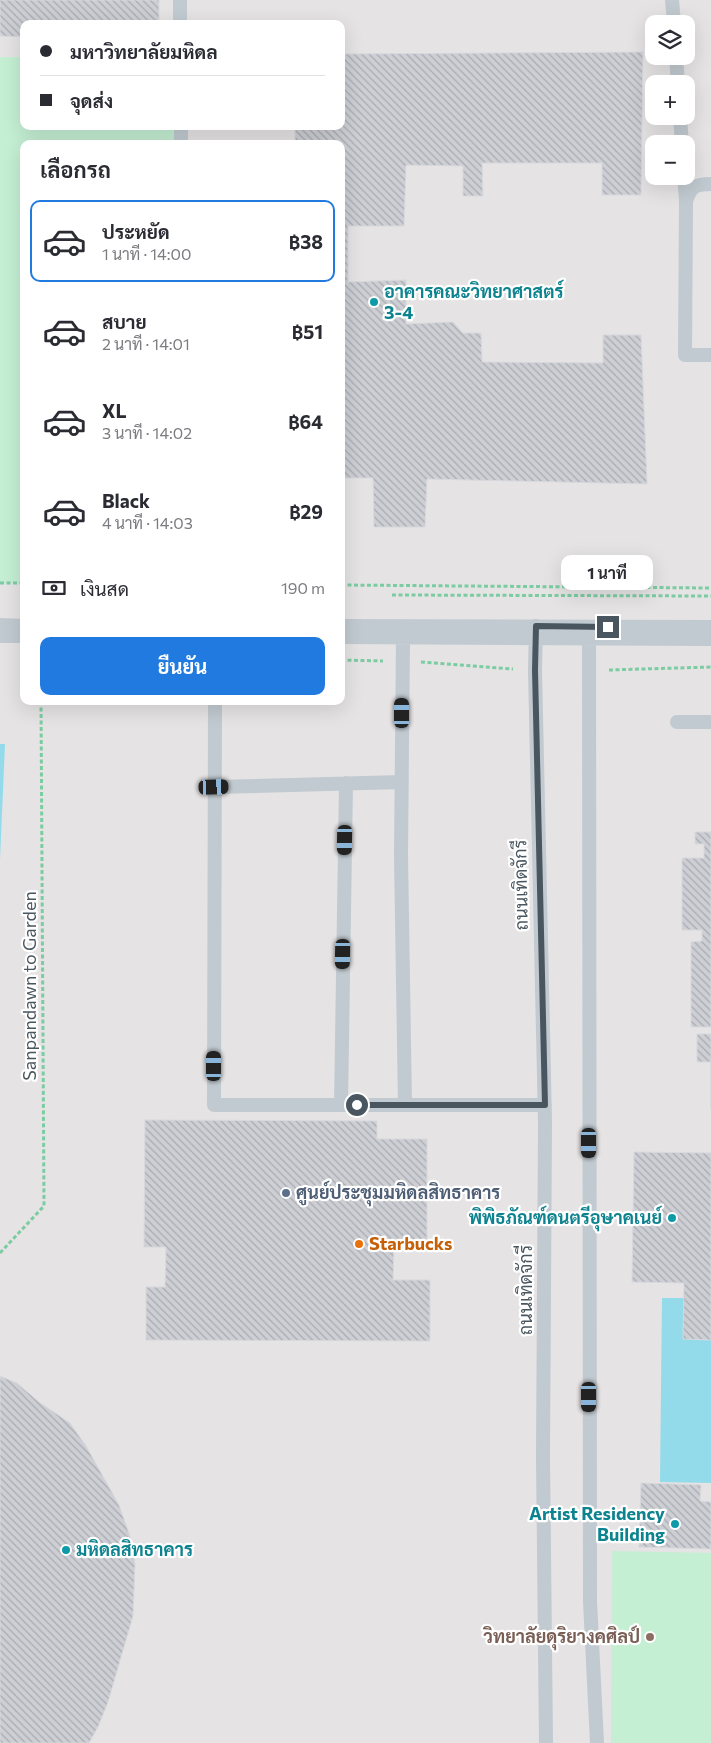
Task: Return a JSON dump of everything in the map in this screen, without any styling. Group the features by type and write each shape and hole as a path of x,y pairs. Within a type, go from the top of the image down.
{"lane":[{"path":"180,0 180,20"},
{"path":"672,0 673,15"},
{"path":"686,201 690,191 699,184 711,184"},
{"path":"685,185 685,355 711,355"},
{"path":"0,626 20,626"},
{"path":"345,626 536,633"},
{"path":"345,637 403,638 711,627"},
{"path":"588,632 711,639"},
{"path":"588,632 590,1591 597,1743"},
{"name":"ถนนเทิดจักรี","path":"536,633 545,1105 543,1456 546,1743"},
{"path":"0,636 20,636"},
{"path":"403,638 401,856 405,1104"},
{"path":"215,705 214,1105 545,1105"},
{"path":"677,722 711,722"},
{"path":"214,787 402,782"},
{"path":"341,1105 346,783"}],"path":[{"path":"0,583 20,583"},
{"path":"345,585 711,588"},
{"path":"392,595 711,596"},
{"path":"345,660 402,661 513,669"},
{"path":"604,670 711,667"},
{"name":"Sanpandawn to Garden","path":"0,1253 44,1206 41,705"}],"shaded area":[{"path":"0,0 711,0 711,1743 0,1743"}],"green space":[{"path":"0,57 20,57 20,130 181,130 181,140 20,140 20,583 0,583"},
{"name":"วิทยาลัยดุริยางคศิลป์","path":"612,1551 711,1553 711,1743 611,1743"}],"water":[{"path":"0,744 5,744 0,860"},
{"path":"662,1298 711,1298 711,1483 660,1482"}],"building":[{"path":"0,0 159,0 159,20 20,20 20,37 0,36"},
{"name":"อาคารคณะวิทยาศาสตร์ 3-4","path":"643,52 641,195 602,195 602,163 482,163 483,196 463,196 463,166 406,165 404,226 348,226 348,282 406,280 406,324 453,322 463,333 481,333 482,362 603,363 603,335 641,335 647,484 427,479 425,527 374,527 373,478 345,478 345,140 295,140 295,130 345,130 345,54"},
{"path":"695,832 711,832 711,1027 691,1027 691,942 702,941 702,930 682,930 682,858 704,858 704,844 695,844"},
{"path":"697,1034 711,1034 711,1062 697,1062"},
{"name":"ศูนย์ประชุมมหิดลสิทธาคาร","path":"145,1120 377,1121 377,1139 427,1139 427,1249 394,1249 393,1280 430,1280 430,1341 146,1340 146,1287 165,1287 166,1247 144,1247"},
{"name":"พิพิธภัณฑ์ดนตรีอุษาคเนย์","path":"634,1152 711,1153 711,1340 683,1339 684,1283 632,1282"},
{"name":"มหิดลสิทธาคาร","path":"0,1376 17,1383 39,1402 70,1423 86,1446 119,1505 130,1536 135,1564 133,1616 108,1702 89,1743 0,1743"},
{"name":"Artist Residency Building","path":"641,1483 701,1485 700,1501 711,1502 711,1549 639,1547"}],"place":[{"name":"อาคารคณะวิทยาศาสตร์ 3-4","path":"374,302"},
{"name":"ศูนย์ประชุมมหิดลสิทธาคาร","path":"286,1193"},
{"name":"พิพิธภัณฑ์ดนตรีอุษาคเนย์","path":"672,1218"},
{"name":"Starbucks","path":"359,1244"},
{"name":"Artist Residency Building","path":"675,1524"},
{"name":"มหิดลสิทธาคาร","path":"66,1550"},
{"name":"วิทยาลัยดุริยางคศิลป์","path":"650,1637"}],"route":[{"path":"357,1105 545,1105 535,670 536,626 608,627"}]}
